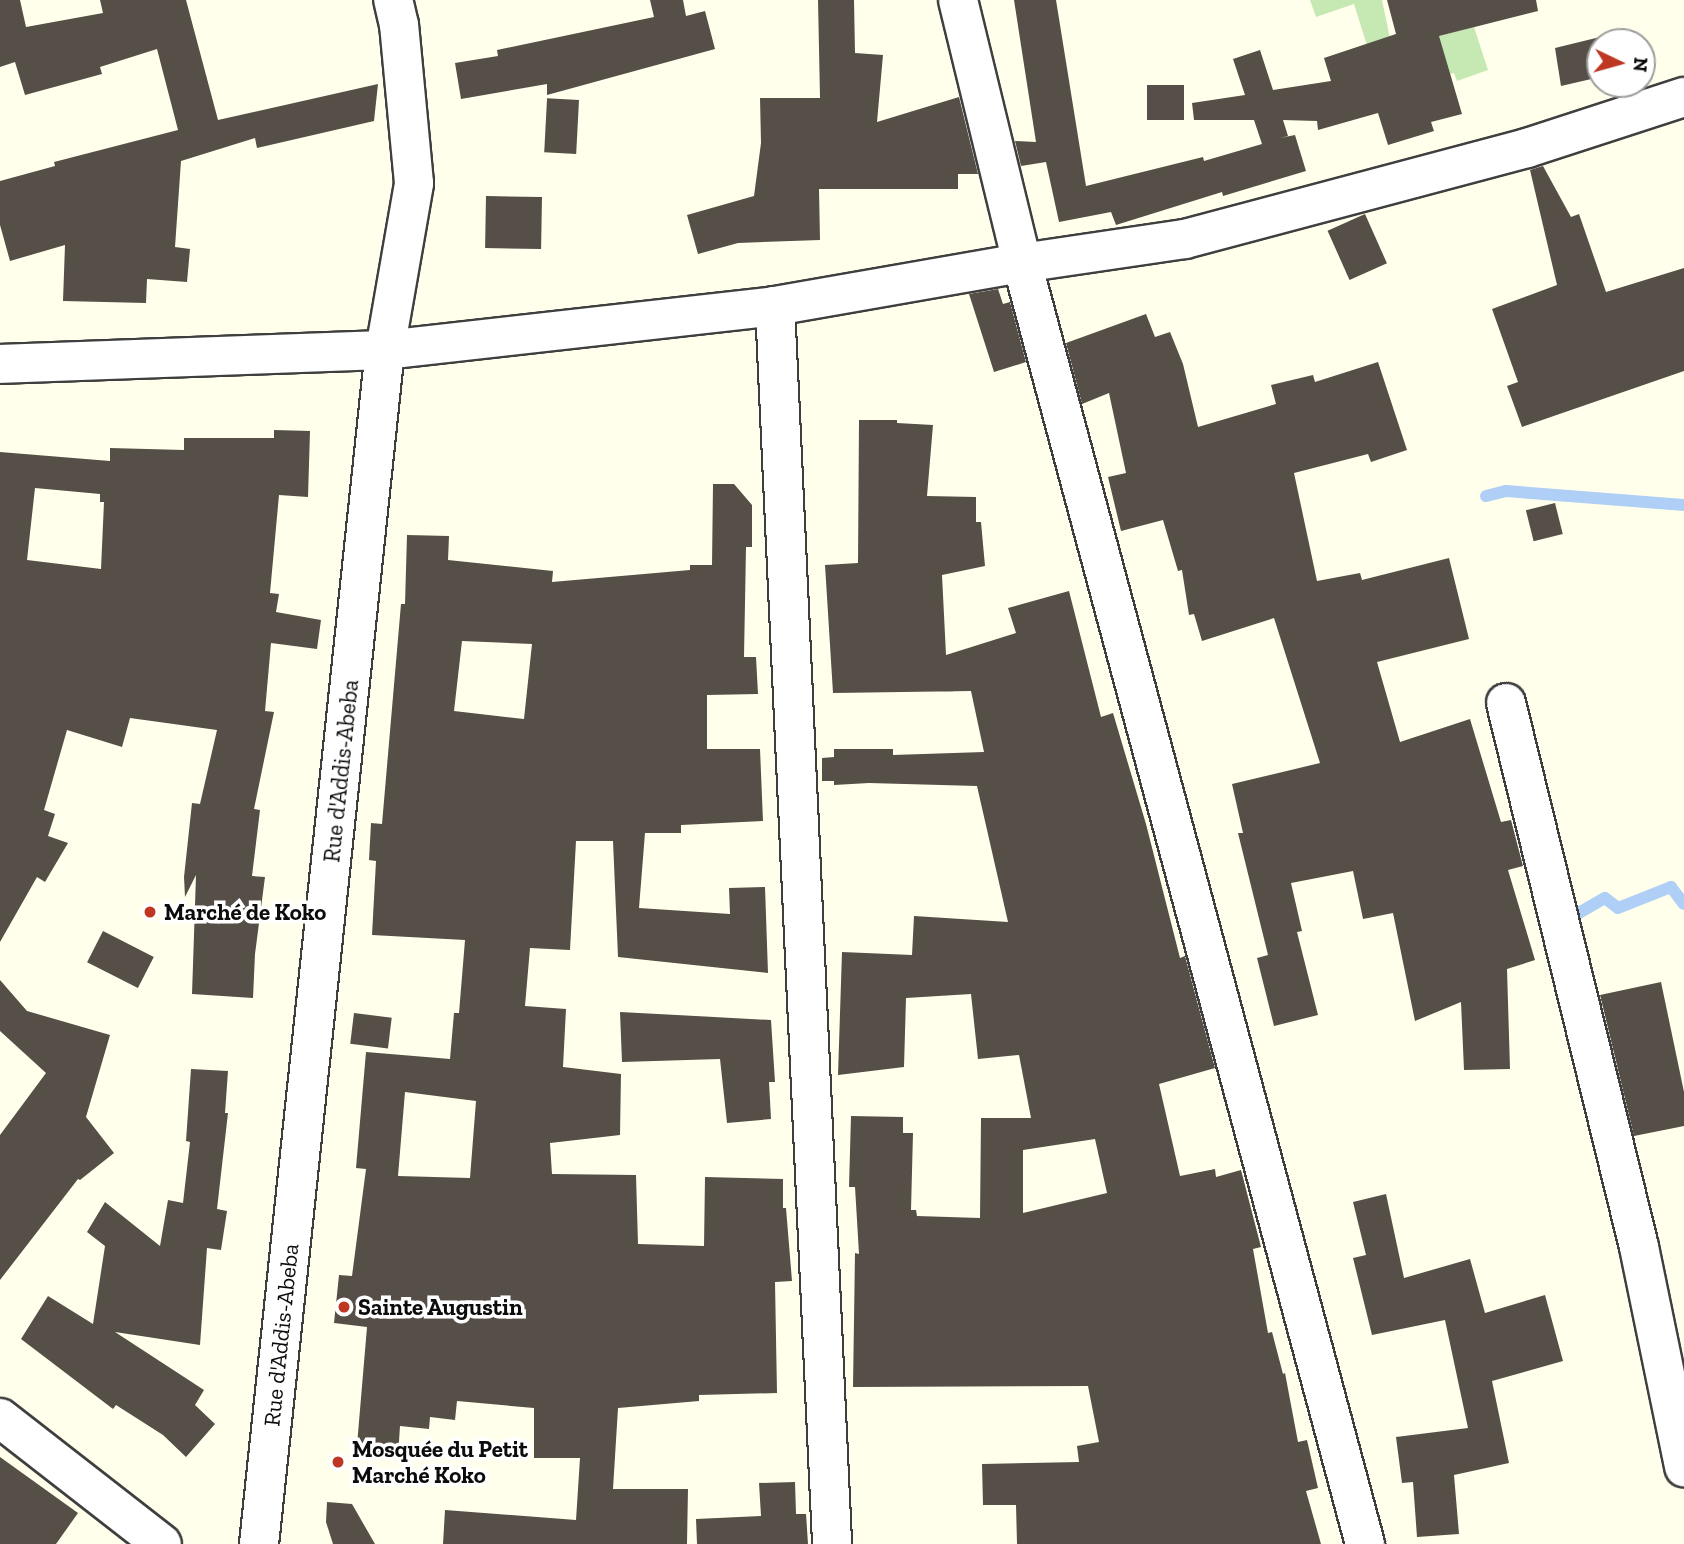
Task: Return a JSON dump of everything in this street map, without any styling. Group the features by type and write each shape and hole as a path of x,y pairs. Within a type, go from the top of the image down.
{"street":[{"name":"Rue d'Addis-Abeba","path":"260,1544 385,350 414,183 399,25 393,0"},
{"path":"958,0 1021,263 1365,1544"},
{"path":"2,354 385,350 775,306 1021,263 1185,239 1527,148 1684,97"},
{"path":"775,306 832,1544"},
{"path":"1506,703 1639,1247 1684,1467"},
{"path":"0,1418 162,1544"}],"green space":[{"path":"1310,0 1382,0 1392,48 1474,27 1488,70 1457,81 1454,73 1425,82 1369,52 1354,4 1316,17"}],"building":[{"path":"0,0 20,0 26,27 103,13 100,0 186,0 218,120 378,84 374,121 257,148 255,138 181,161 175,247 190,249 187,282 147,279 146,303 63,301 65,245 10,261 0,225 0,181 55,166 54,162 178,130 157,49 100,67 102,74 25,95 15,62 0,67"},
{"path":"650,0 683,0 686,16 705,11 715,49 547,95 547,84 461,99 455,63 498,56 497,50 654,17"},
{"path":"818,0 854,0 855,53 883,55 877,122 959,97 978,174 958,174 958,189 819,189 820,240 738,243 698,254 687,215 754,196 761,143 760,98 820,98"},
{"path":"1014,0 1056,0 1086,186 1203,157 1204,161 1262,144 1254,120 1194,120 1192,103 1245,95 1233,59 1260,50 1273,90 1331,81 1324,58 1396,34 1387,0 1536,0 1538,11 1439,36 1462,114 1431,122 1434,131 1388,145 1378,113 1318,130 1317,121 1283,120 1288,136 1280,138 1295,135 1306,171 1223,196 1222,192 1116,225 1111,212 1059,222 1046,162 1021,166 1015,141 1036,142"},
{"path":"1586,40 1586,80 1561,86 1555,48"},
{"path":"1147,85 1184,85 1184,120 1147,120"},
{"path":"547,98 579,100 576,154 544,152"},
{"path":"1543,166 1571,217 1579,214 1606,292 1684,268 1684,371 1522,427 1507,386 1518,382 1492,309 1557,285 1530,170"},
{"path":"486,196 542,197 541,249 485,248"},
{"path":"1365,214 1387,263 1350,280 1328,231"},
{"path":"998,289 1003,304 1010,302 1026,362 994,372 969,294"},
{"path":"1146,314 1155,337 1170,332 1183,364 1198,427 1276,404 1271,385 1313,375 1315,382 1378,362 1407,450 1371,462 1368,454 1294,473 1317,581 1360,573 1362,580 1449,558 1469,639 1377,662 1400,742 1470,719 1501,822 1511,820 1523,866 1508,870 1535,960 1507,969 1510,1069 1464,1070 1461,1002 1415,1021 1393,913 1363,919 1353,871 1291,883 1302,931 1297,932 1318,1015 1274,1026 1257,958 1268,955 1238,833 1243,833 1232,784 1320,763 1274,618 1202,641 1194,614 1189,615 1182,570 1178,571 1163,520 1121,531 1108,477 1126,473 1109,393 1082,404 1066,343"},
{"path":"859,420 897,420 897,423 933,425 927,496 976,497 976,522 981,522 985,566 942,575 946,655 1016,633 1008,608 1069,591 1101,717 1113,713 1146,824 1180,958 1185,956 1215,1068 1159,1084 1180,1176 1215,1169 1216,1177 1241,1170 1261,1247 1253,1249 1268,1333 1272,1332 1283,1374 1285,1373 1298,1442 1307,1440 1318,1488 1306,1491 1321,1544 1017,1544 1016,1505 983,1505 982,1464 1079,1462 1077,1446 1099,1442 1088,1386 853,1387 855,1253 859,1254 855,1187 849,1187 851,1116 903,1117 903,1133 913,1133 911,1210 916,1210 917,1216 980,1218 981,1118 1031,1118 1019,1055 978,1059 971,994 906,998 904,1067 838,1075 842,952 912,955 914,916 1008,922 977,786 869,783 834,785 834,781 822,781 822,758 834,757 834,749 893,749 893,755 984,752 971,691 833,693 825,565 858,563","holes":["1095,1139 1107,1193 1023,1213 1023,1150"]},
{"path":"274,430 310,431 308,497 279,495 270,593 279,594 276,612 321,620 317,649 271,643 265,711 274,712 254,809 260,810 252,876 265,877 255,954 253,998 192,994 196,875 185,897 184,877 192,803 200,804 217,730 130,718 122,747 67,730 44,810 55,814 48,836 68,843 45,882 37,877 0,942 0,452 110,461 110,448 184,450 184,438 274,438","holes":["35,488 100,494 100,502 104,502 101,569 27,560"]},
{"path":"713,484 734,484 752,505 752,547 746,547 744,657 756,657 758,694 707,695 707,749 760,749 763,821 681,825 681,833 645,833 639,908 730,914 729,888 765,887 768,973 618,957 613,841 576,841 570,950 530,948 525,1006 566,1009 563,1067 621,1074 620,1135 550,1143 552,1174 636,1175 638,1244 704,1246 705,1177 783,1179 783,1208 786,1208 792,1281 775,1282 777,1393 699,1395 699,1401 618,1408 613,1489 688,1489 687,1544 443,1544 445,1510 576,1520 580,1458 534,1458 534,1408 457,1401 455,1420 430,1417 429,1429 400,1426 398,1457 356,1457 367,1327 334,1323 339,1275 352,1276 366,1169 356,1168 366,1052 450,1059 454,1013 459,1013 465,940 372,935 376,861 369,860 371,823 382,824 401,604 405,604 407,535 449,536 448,560 553,571 552,582 690,570 690,565 712,565","holes":["462,641 532,644 524,719 454,711","405,1092 476,1101 470,1178 398,1176"]},
{"path":"1555,503 1563,534 1534,541 1526,510"},
{"path":"103,931 154,957 138,988 87,962"},
{"path":"0,980 27,1011 110,1035 86,1117 114,1153 78,1179 0,1280 0,1135 46,1073 0,1031"},
{"path":"1661,982 1684,1092 1684,1126 1634,1136 1600,995"},
{"path":"620,1012 771,1020 775,1082 769,1082 771,1119 727,1123 720,1059 622,1062"},
{"path":"354,1013 392,1018 388,1048 350,1044"},
{"path":"191,1069 228,1071 225,1113 228,1113 217,1209 227,1211 221,1250 207,1248 200,1345 115,1332 204,1390 195,1405 215,1424 186,1457 163,1435 116,1405 113,1409 21,1339 48,1296 93,1324 105,1246 87,1232 105,1202 160,1246 168,1200 183,1203 190,1142 186,1141"},
{"path":"1386,1194 1404,1278 1470,1259 1485,1313 1545,1295 1563,1361 1492,1381 1509,1463 1454,1475 1459,1534 1417,1537 1413,1482 1402,1483 1396,1437 1468,1428 1445,1320 1372,1335 1353,1258 1366,1255 1353,1202"},
{"path":"0,1457 78,1513 56,1544 0,1544"},
{"path":"795,1482 796,1514 806,1514 808,1544 697,1544 696,1519 761,1516 759,1483"},
{"path":"327,1502 352,1504 375,1544 333,1544 326,1522"}],"waterway":[{"path":"1486,496 1506,491 1684,505"},
{"path":"1567,903 1577,914 1605,898 1618,908 1671,887 1684,904"}],"place":[{"name":"Marché de Koko","path":"150,912"},
{"name":"Sainte Augustin","path":"344,1307"},
{"name":"Mosquée du Petit Marché Koko","path":"338,1462"}]}
